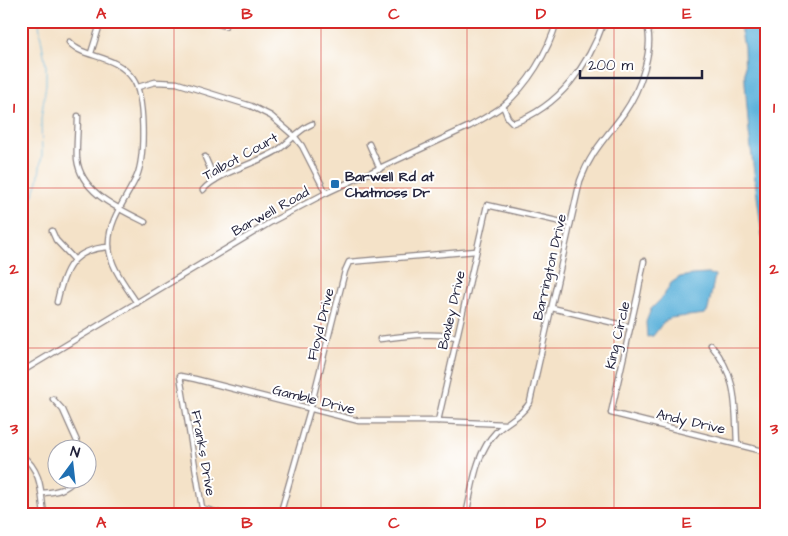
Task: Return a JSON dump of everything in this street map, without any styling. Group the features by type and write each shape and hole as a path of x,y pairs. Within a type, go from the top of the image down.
{"street":[{"path":"91,53 101,21"},
{"path":"208,21 224,26"},
{"name":"Barwell Road","path":"21,372 271,222 326,193 470,126 503,106 518,91 534,70 550,41 557,21"},
{"path":"503,106 508,118 513,122 524,118 557,97 571,82 588,56 604,21"},
{"name":"Barrington Drive","path":"466,515 482,450 497,431 522,413 530,402 580,181 597,146 624,113 636,91 649,51 650,34 645,21"},
{"path":"69,42 77,49 106,58 122,67 133,78 138,87 142,108 138,173 110,230 108,247 114,265 137,303"},
{"path":"138,87 162,82 177,82 272,116 294,136 308,155 326,193"},
{"path":"78,116 77,153 82,175 95,193 145,222"},
{"name":"Talbot Court","path":"203,190 215,180 264,158 279,149 306,126 312,124"},
{"path":"368,144 380,169"},
{"path":"205,158 215,180"},
{"name":"Baxley Drive","path":"438,421 487,206 570,224"},
{"path":"52,231 56,240 74,259"},
{"path":"57,302 66,271 74,259 86,251 108,247"},
{"name":"Floyd Drive","path":"280,515 349,262 476,252"},
{"name":"King Circle","path":"611,413 644,261"},
{"path":"552,308 631,327"},
{"path":"380,339 438,333 457,337"},
{"path":"711,345 722,358 729,372 733,387 737,444"},
{"name":"Gamble Drive","path":"180,376 359,422 438,421 505,424"},
{"name":"Franks Drive","path":"180,376 202,508 226,515"},
{"path":"53,399 63,410 76,438"},
{"name":"Andy Drive","path":"611,413 767,452"},
{"path":"23,458 37,473 42,493 44,515"},
{"path":"42,493 65,488"}],"water":[{"path":"739,21 764,21 764,36 767,46 767,254 762,235 749,133 744,47"},
{"path":"715,275 708,310 705,314 670,318 662,324 653,336 647,337 646,322 651,309 663,297 671,283 680,277"}],"waterway":[{"path":"21,230 38,181 42,154 41,119 46,84 46,66 39,21"}],"place":[{"name":"Barwell Rd at Chatmoss Dr","path":"335,184"}]}
